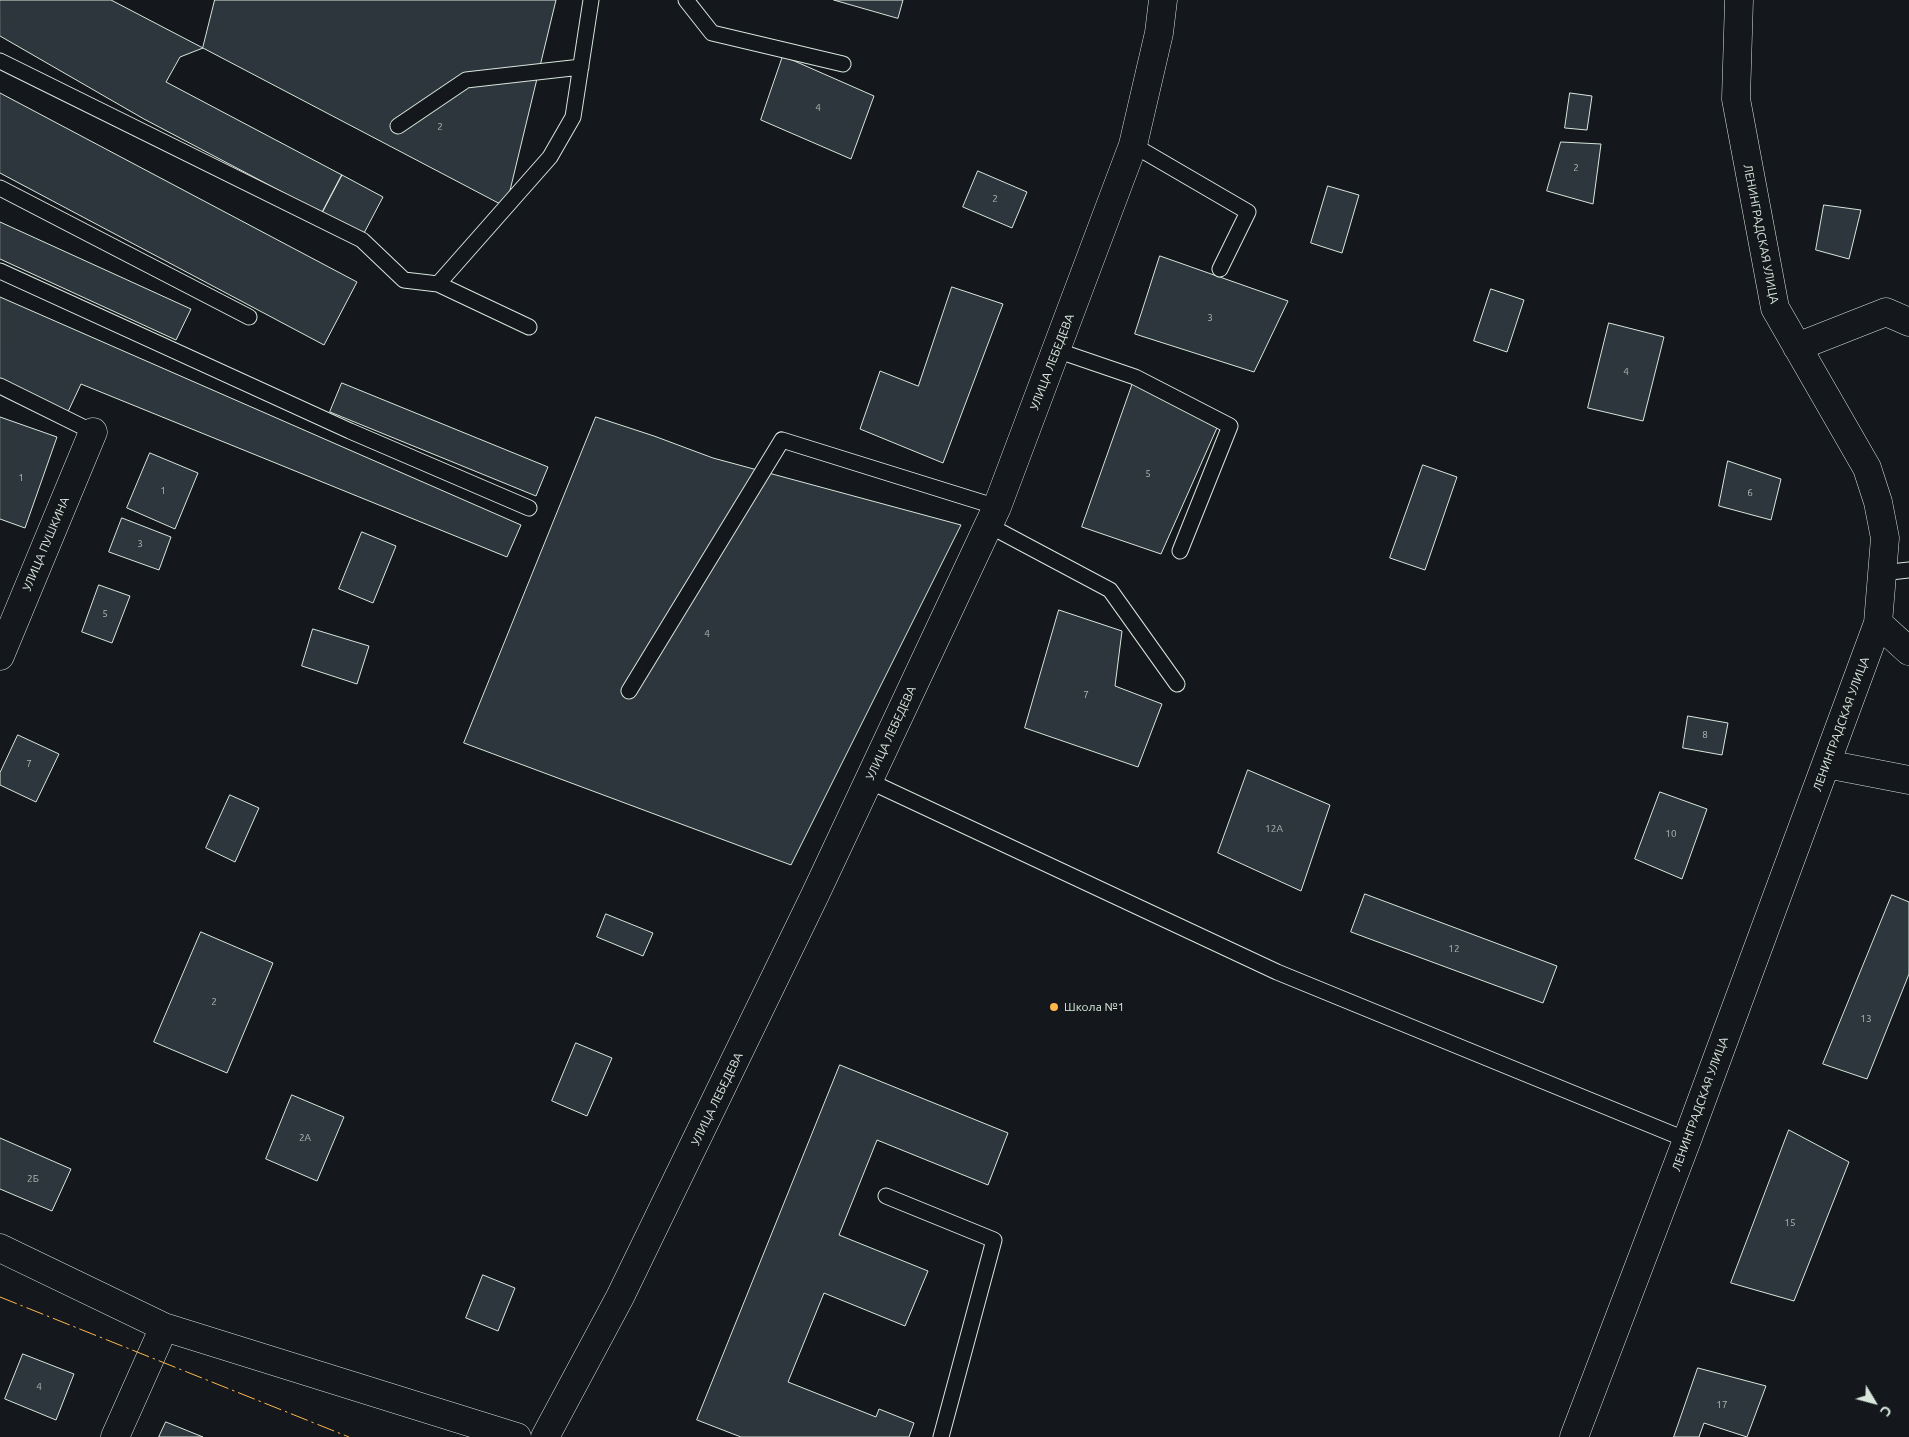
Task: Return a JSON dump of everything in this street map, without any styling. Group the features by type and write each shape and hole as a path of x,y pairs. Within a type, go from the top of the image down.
{"street":[{"name":"УЛИЦА ЛЕБЕДЕВА","path":"545,1437 620,1297 811,904 992,516 1133,146 1159,33 1163,0"},
{"name":"ЛЕНИНГРАДСКАЯ УЛИЦА","path":"1574,1437 1878,623 1885,538 1878,502 1867,468 1775,308 1736,99 1739,0"},
{"path":"1797,347 1886,312 1909,322"},
{"name":"УЛИЦА ПУШКИНА","path":"0,656 93,432"},
{"path":"1878,623 1909,651"},
{"path":"1826,764 1909,780"},
{"path":"0,1248 164,1328 517,1437"},
{"path":"115,1437 164,1328"}],"lane":[{"path":"438,284 550,157 573,117 591,0"},
{"path":"686,0 712,32 843,64"},
{"path":"0,61 362,240 404,280 438,284 530,327"},
{"path":"398,126 466,80 581,67"},
{"path":"1133,146 1248,212 1220,269"},
{"path":"0,188 249,317"},
{"path":"0,270 341,426 529,508"},
{"path":"1056,350 1135,377 1230,426 1180,551"},
{"path":"0,386 93,432"},
{"path":"629,691 782,440 992,516 1110,590 1177,684"},
{"path":"1882,573 1909,570"},
{"path":"869,781 1277,972 1686,1140"},
{"path":"886,1196 994,1240 941,1437"}],"building":[{"path":"0,0 111,0 203,48 180,57 166,82 342,175 322,213 144,119 0,36"},
{"path":"215,0 556,0 506,207 203,48"},
{"path":"834,0 903,0 898,18"},
{"path":"783,56 874,96 851,159 761,120"},
{"path":"0,93 357,282 324,345 0,173"},
{"path":"1570,93 1592,96 1587,130 1565,128"},
{"path":"1561,142 1601,144 1593,204 1547,191"},
{"path":"978,171 1027,192 1012,228 963,207"},
{"path":"342,175 383,197 363,235 322,213"},
{"path":"1328,186 1359,195 1342,253 1311,243"},
{"path":"1824,205 1861,210 1849,259 1816,250"},
{"path":"0,222 191,309 176,340 0,259"},
{"path":"1160,256 1288,301 1254,372 1135,334"},
{"path":"952,287 1003,304 943,463 860,429 880,371 918,386"},
{"path":"1491,289 1524,300 1507,352 1474,341"},
{"path":"0,297 521,525 507,557 81,384 66,416 0,386"},
{"path":"1609,323 1664,337 1643,421 1588,408"},
{"path":"1135,377 1220,421 1161,554 1082,527"},
{"path":"342,383 548,467 536,496 330,412"},
{"path":"0,417 57,437 25,528 0,519"},
{"path":"596,417 713,458 961,525 791,865 464,743"},
{"path":"150,453 198,473 175,529 127,508"},
{"path":"1728,461 1781,479 1771,520 1719,506"},
{"path":"1423,465 1457,477 1425,570 1390,558"},
{"path":"122,518 171,537 159,570 109,552"},
{"path":"362,532 396,546 373,603 339,589"},
{"path":"99,585 130,596 112,643 82,632"},
{"path":"1059,610 1122,631 1115,686 1162,704 1138,767 1025,728"},
{"path":"313,629 369,646 357,684 302,666"},
{"path":"1688,716 1728,723 1722,755 1683,748"},
{"path":"18,735 59,754 36,802 0,785 0,773"},
{"path":"1248,770 1330,805 1301,891 1218,853"},
{"path":"1660,792 1707,809 1682,879 1635,859"},
{"path":"230,795 259,808 235,862 206,848"},
{"path":"1365,894 1557,966 1543,1003 1351,932"},
{"path":"1892,895 1909,902 1909,974 1867,1079 1823,1064"},
{"path":"606,914 653,933 643,956 597,937"},
{"path":"201,932 273,963 227,1073 154,1042"},
{"path":"576,1043 612,1058 587,1116 552,1101"},
{"path":"840,1065 1008,1133 988,1185 877,1140 839,1235 928,1271 905,1326 824,1293 788,1382 876,1417 879,1409 914,1423 909,1437 741,1437 697,1420"},
{"path":"292,1095 344,1117 317,1181 266,1159"},
{"path":"1789,1130 1849,1162 1794,1301 1731,1283"},
{"path":"0,1138 71,1169 52,1211 0,1189"},
{"path":"483,1275 515,1288 498,1331 466,1318"},
{"path":"23,1354 74,1374 56,1420 5,1399"},
{"path":"1698,1368 1766,1386 1747,1437 1704,1423 1699,1437 1674,1437"},
{"path":"166,1422 203,1437 159,1437"}],"power":[{"path":"0,1297 349,1437"}],"place":[{"name":"Школа №1","path":"1054,1007"}]}
